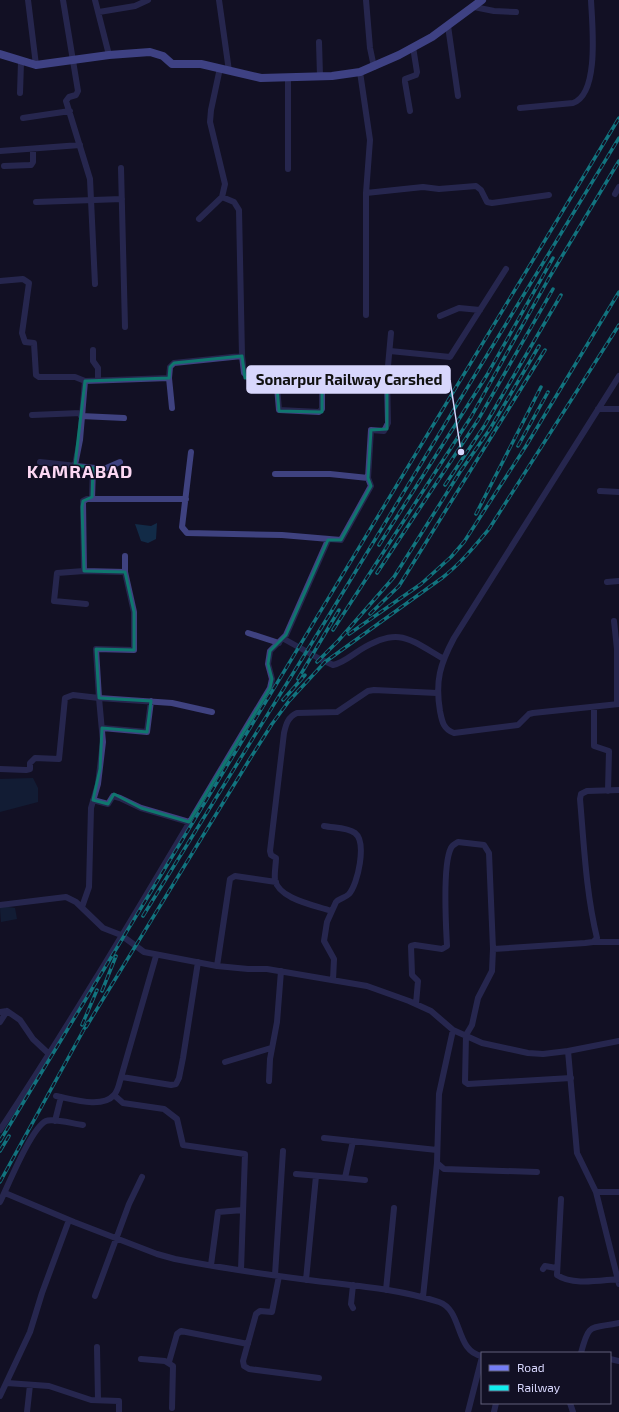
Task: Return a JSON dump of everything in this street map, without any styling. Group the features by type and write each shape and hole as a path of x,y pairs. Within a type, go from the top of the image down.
{"street":[{"path":"28,0 36,65"},
{"path":"63,0 78,91 76,95 67,98 89,173 95,284"},
{"path":"95,0 110,55"},
{"path":"99,12 135,6 148,0"},
{"path":"219,0 229,70"},
{"path":"366,0 370,48 374,67"},
{"path":"0,54 12,57 21,62 36,65 110,55 154,53 163,56 172,64 194,64 220,68 261,78 288,78 360,72 374,67 413,47 448,26 482,0"},
{"path":"520,108 574,103 579,101 583,96 591,72 592,61 591,0"},
{"path":"474,7 494,11 516,12"},
{"path":"448,26 458,96"},
{"path":"319,42 320,76"},
{"path":"410,111 405,80 416,75 417,72 413,47"},
{"path":"20,93 21,62"},
{"path":"199,220 222,197 225,184 210,122 211,110 220,68"},
{"path":"360,72 370,140 366,193 366,315"},
{"path":"288,78 288,169"},
{"path":"23,118 70,111"},
{"path":"0,152 80,145"},
{"path":"4,166 31,165 33,162 33,149"},
{"path":"121,168 125,327"},
{"path":"366,193 423,187 439,189 476,186 481,190 489,203 549,195"},
{"path":"615,194 619,187"},
{"path":"222,197 234,202 239,210 242,356 246,376 276,375 278,407 281,411 321,412 322,373 387,377"},
{"path":"36,202 122,199"},
{"path":"390,351 450,357 506,269"},
{"path":"0,280 23,279 29,283 22,333 25,342 34,343 36,375 39,377 75,377 85,381 169,378"},
{"path":"440,316 459,308 480,310"},
{"path":"191,452 182,527 187,533 282,535 341,540 371,486 368,478 370,430 384,430 388,423 387,377 391,333"},
{"path":"93,350 93,362 98,368 98,380"},
{"path":"172,408 169,378 170,366 174,363 242,356"},
{"path":"614,621 617,649 618,704 533,713 526,716 520,724 454,733 445,728 442,722 437,693 437,682 444,659 457,633 619,376"},
{"path":"75,465 80,440 85,381"},
{"path":"598,409 619,409"},
{"path":"32,415 81,414 124,418"},
{"path":"40,462 104,469 120,462"},
{"path":"92,499 93,468"},
{"path":"275,474 330,474 368,478"},
{"path":"600,491 619,492"},
{"path":"84,571 83,502 92,499 186,498"},
{"path":"0,1130 93,984 270,688 272,679 268,659 270,651 281,641 328,540"},
{"path":"82,907 89,887 89,828 100,769 103,742 96,649 134,650 134,612 125,572 125,556"},
{"path":"86,604 54,601 57,573 84,571 125,572"},
{"path":"607,582 619,581"},
{"path":"248,633 281,641 333,665 372,643 393,636 406,638 444,659"},
{"path":"331,911 285,895 278,887 276,882 276,858 271,855 270,851 286,722 291,716 297,713 337,712 368,691 437,693"},
{"path":"0,770 26,770 30,768 30,764 35,758 59,759 65,698 73,696 151,701 172,703 212,712"},
{"path":"102,728 147,732 151,701"},
{"path":"594,707 594,746 608,751 608,790"},
{"path":"593,942 597,938 593,923 584,859 580,799 584,792 619,790"},
{"path":"93,800 108,804 113,796 141,808 189,822"},
{"path":"324,826 351,830 360,838 361,847 359,868 351,893 336,902 331,911 324,941 334,959 332,980"},
{"path":"416,1004 418,981 412,975 412,946 415,945 442,950 447,948 447,863 452,846 458,842 484,846 488,850 493,949 491,975 478,998 472,1025 466,1036 464,1078 468,1084 571,1078"},
{"path":"217,966 230,879 235,876 276,882"},
{"path":"0,904 61,897 76,902 103,928 121,935 140,951 156,956 217,966 281,971 367,986 416,1004 431,1011 453,1030 500,1048 543,1054 568,1051 619,1041"},
{"path":"493,949 593,942 619,942"},
{"path":"55,1121 58,1097 95,1102 106,1101 114,1095 122,1077 156,956"},
{"path":"122,1077 171,1085 176,1084 179,1078 183,1058 198,962"},
{"path":"269,1081 271,1048 278,1016 281,971"},
{"path":"0,1012 7,1011 20,1020 33,1039 49,1054"},
{"path":"0,1022 7,1011"},
{"path":"423,1298 437,1163 439,1094 453,1030"},
{"path":"225,1062 271,1048"},
{"path":"561,1199 556,1268 557,1275 564,1278 587,1282 619,1280 596,1192 577,1153 568,1051"},
{"path":"114,1095 123,1103 164,1109 177,1119 183,1145 245,1154 241,1270"},
{"path":"0,1202 22,1154 45,1121 83,1125"},
{"path":"324,1138 437,1150"},
{"path":"345,1178 353,1141"},
{"path":"283,1151 277,1275 273,1310 270,1313 260,1311 256,1314 243,1361 244,1366 249,1369 319,1378"},
{"path":"437,1163 444,1169 537,1172"},
{"path":"296,1174 365,1180"},
{"path":"306,1280 316,1176"},
{"path":"95,1296 129,1204 142,1177"},
{"path":"5,1192 69,1220 157,1254 241,1270 386,1290 423,1298 446,1305 451,1310 466,1344 471,1351 481,1356"},
{"path":"596,1192 619,1192"},
{"path":"386,1290 394,1208"},
{"path":"211,1265 218,1212 243,1210"},
{"path":"0,1396 30,1332 42,1293 69,1220"},
{"path":"543,1269 545,1266 556,1268"},
{"path":"353,1285 351,1304 353,1308"},
{"path":"581,1352 586,1333 590,1329 619,1323"},
{"path":"169,1362 177,1334 181,1331 248,1344"},
{"path":"97,1347 98,1400"},
{"path":"141,1359 169,1362 173,1366 172,1408"},
{"path":"468,1412 481,1361"},
{"path":"7,1383 49,1386 83,1398 119,1400 119,1412"},
{"path":"27,1412 30,1385"}],"highlighted area":[{"path":"242,356 245,378 276,375 279,411 322,412 322,373 387,377 387,429 371,430 368,478 371,486 341,540 328,540 286,635 270,651 268,664 272,679 270,688 189,822 141,808 114,794 108,804 93,800 100,769 102,728 147,732 151,701 99,698 96,649 134,650 134,612 125,572 84,571 82,507 83,501 92,497 93,468 75,465 85,381 169,378 170,367 174,363"}],"water":[{"path":"157,523 156,539 148,543 141,541 135,524 151,526"},
{"path":"33,778 38,788 38,802 0,812 0,779"},
{"path":"2,906 15,908 17,919 1,922 0,908"}],"railway":[{"path":"0,1141 619,118"},
{"path":"143,916 331,612 619,138"},
{"path":"333,630 471,417 549,278 619,161"},
{"path":"379,545 487,375 553,258"},
{"path":"377,573 478,420 553,289"},
{"path":"349,634 421,584 451,557 464,542 526,446 619,292"},
{"path":"445,485 485,425 561,295"},
{"path":"86,1027 248,762 272,724 289,701 325,662 442,578 472,549 489,529 619,325"},
{"path":"317,662 338,641 394,577 460,472 490,429 539,346"},
{"path":"370,614 399,586 545,350"},
{"path":"476,514 541,387"},
{"path":"518,446 548,392"},
{"path":"298,679 339,610"},
{"path":"283,700 305,675"},
{"path":"102,991 116,956"},
{"path":"82,1025 97,990"},
{"path":"0,1182 88,1022"},
{"path":"0,1151 9,1136"}],"place":[{"name":"Sonarpur Railway Carshed","path":"461,452"}],"district":[{"name":"KAMRABAD","path":"80,471"}]}
